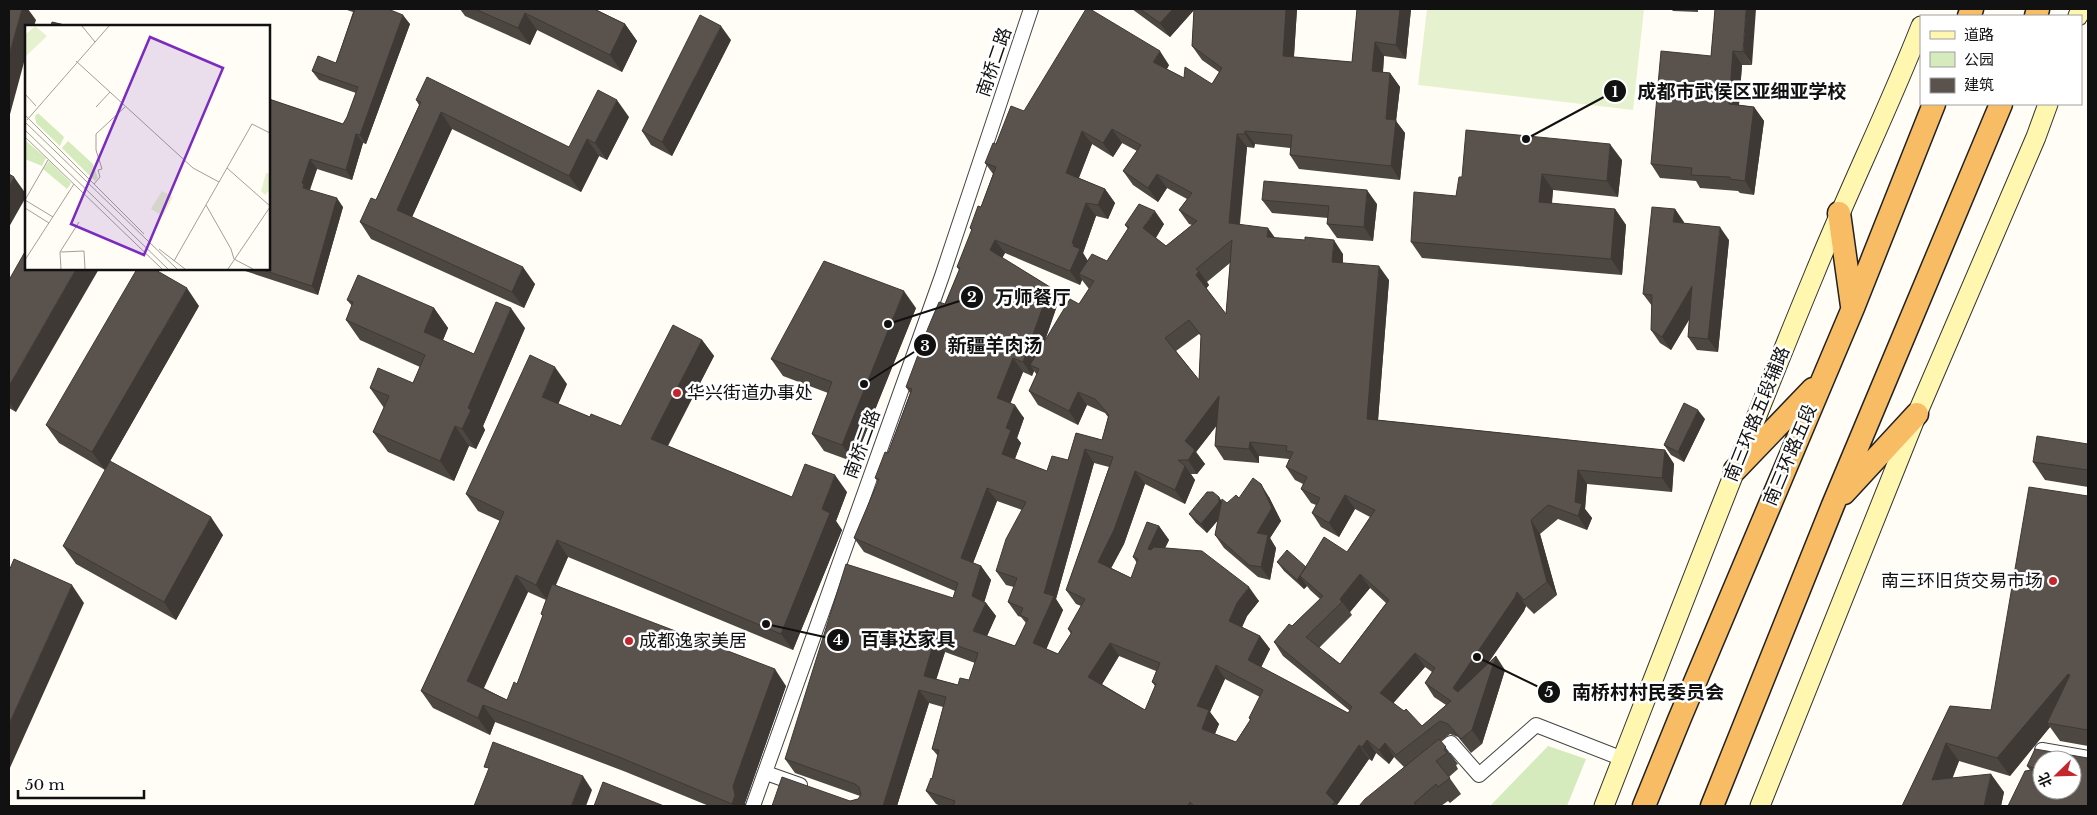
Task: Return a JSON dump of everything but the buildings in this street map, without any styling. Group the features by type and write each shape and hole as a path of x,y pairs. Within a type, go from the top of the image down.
{"highway":[{"name":"南三环路五段","path":"1644,806 1678,720 1852,308 1934,105"},
{"path":"1712,806 1833,505 2000,105"},
{"path":"1839,213 1852,308"},
{"path":"1735,470 1822,379"},
{"path":"1833,505 1917,414"}],"main road":[{"name":"南三环路五段辅路","path":"1604,806 1735,470 1839,213 1920,29"},
{"path":"1760,806 1917,414 2032,146 2048,105"}],"street":[{"name":"南桥二路","path":"754,806 938,285 1031,9"},
{"path":"1420,768 1451,743 1478,775 1536,725 1623,759"},
{"path":"766,773 809,788"}],"green space":[{"path":"1427,9 1644,9 1633,110 1418,85"},
{"path":"1548,746 1586,759 1567,806 1490,806"}],"place":[{"name":"成都市武侯区亚细亚学校","path":"1526,139"},
{"name":"万师餐厅","path":"888,324"},
{"name":"新疆羊肉汤","path":"864,384"},
{"name":"华兴街道办事处","path":"677,393"},
{"name":"南三环旧货交易市场","path":"2053,581"},
{"name":"百事达家具","path":"766,624"},
{"name":"成都逸家美居","path":"629,641"},
{"name":"南桥村村民委员会","path":"1477,657"}]}
